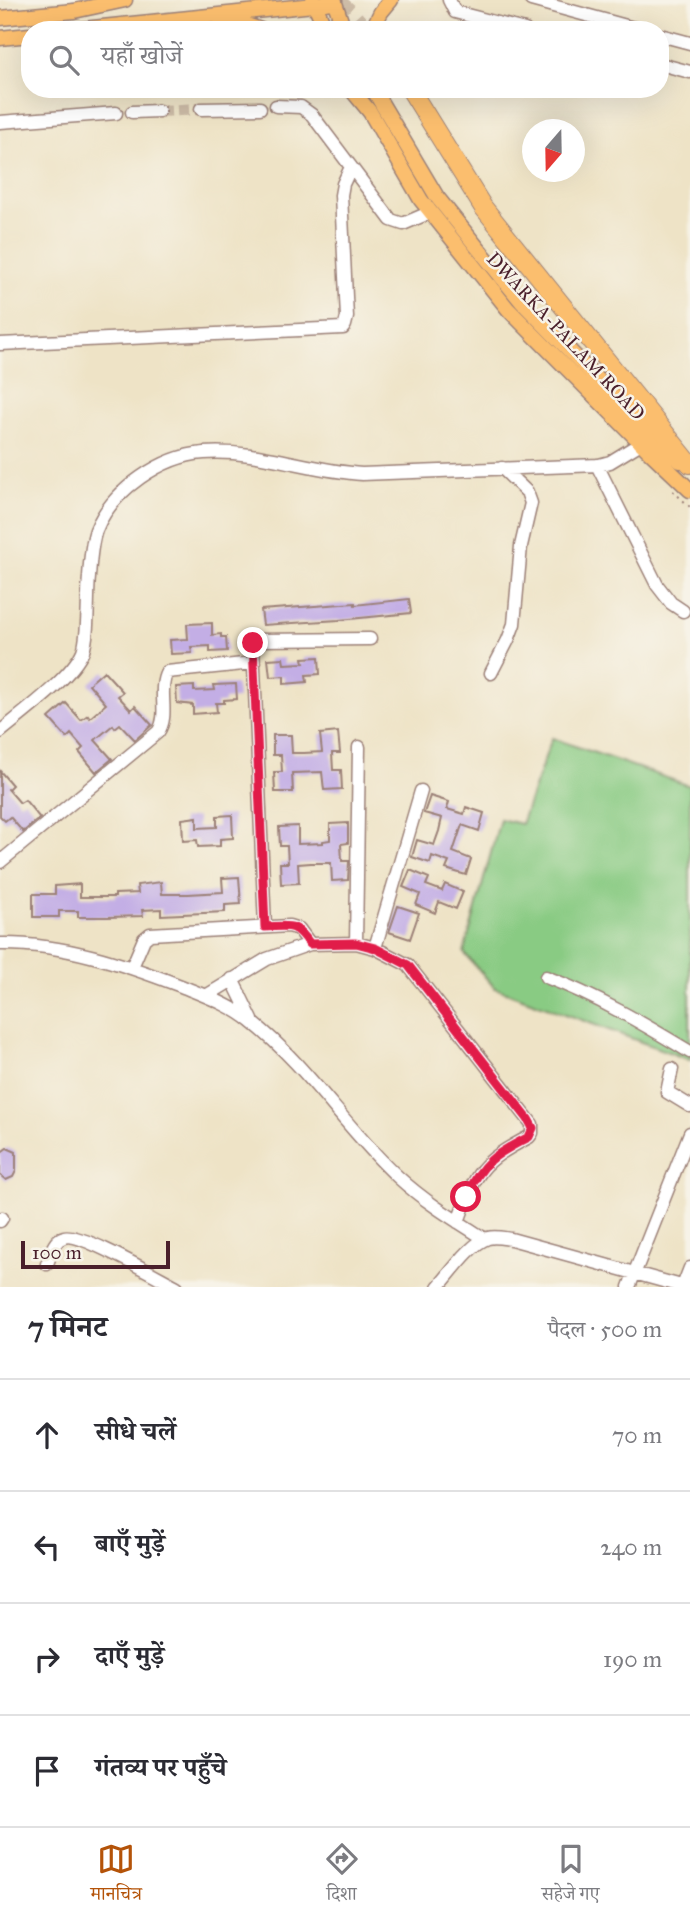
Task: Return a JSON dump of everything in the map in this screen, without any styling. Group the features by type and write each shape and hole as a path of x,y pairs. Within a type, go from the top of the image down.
{"highway":[{"path":"416,98 483,207 690,464"}],"main road":[{"path":"0,18 74,11 125,0"},
{"path":"151,21 336,0 342,21"},
{"path":"376,21 391,0"},
{"path":"313,2 322,21"},
{"path":"194,16 234,21"},
{"path":"0,38 21,36"},
{"name":"DWARKA-PALAM ROAD","path":"359,98 421,200 508,309 690,490"},
{"path":"378,98 438,197 523,302 661,444 690,470"}],"street":[{"path":"449,0 455,12 490,21"},
{"path":"531,0 608,21"},
{"path":"669,37 690,43"},
{"path":"669,66 690,72"},
{"path":"276,106 301,107 308,111 322,126 384,214 394,222 403,224 431,212"},
{"path":"201,109 260,108"},
{"path":"132,112 159,111"},
{"path":"0,122 116,113"},
{"path":"0,344 343,328 346,317 341,195 351,167"},
{"path":"0,732 70,670 83,649 95,532 102,518 126,489 146,474 177,459 202,453 225,453 263,457 353,474 597,465 610,462 641,443"},
{"path":"597,465 657,585 671,603 683,611"},
{"path":"491,673 514,624 521,546 531,503 527,492 502,468"},
{"path":"265,927 253,646 256,640 370,639"},
{"path":"0,862 158,733 163,723 163,682 167,672 253,663"},
{"path":"356,943 359,747"},
{"path":"375,948 421,792"},
{"path":"132,968 144,939 150,934 295,927 310,944"},
{"path":"0,943 66,951 132,968 228,1006 254,1023 284,1051 398,1177 431,1205 485,1239"},
{"path":"206,996 267,959 310,944 356,943 375,948 408,965 532,1124 529,1137 494,1157 481,1169 466,1197 458,1222"},
{"path":"545,977 628,1016 690,1052"},
{"path":"232,979 254,1023"},
{"path":"672,1069 667,1093 690,1106"},
{"path":"629,1287 690,1133"},
{"path":"47,1264 56,1242 66,1236 72,1236 177,1287"},
{"path":"438,1287 471,1251 485,1239 492,1237 510,1239 684,1287 690,1268"}],"green space":[{"path":"552,738 690,786 690,1060 495,988 464,953 500,819 521,824"}],"building":[{"path":"409,599 411,613 339,620 263,625 261,610 355,605"},
{"path":"212,623 212,635 221,634 221,637 226,637 227,651 210,652 210,646 191,647 192,653 171,654 170,640 188,639 187,624"},
{"path":"319,657 320,674 306,675 307,682 284,684 284,676 270,677 268,659 283,658 284,664 304,663 303,658"},
{"path":"104,671 123,692 118,696 131,710 135,706 152,725 135,740 120,724 115,728 113,725 95,740 112,759 96,772 79,752 83,748 71,734 67,738 49,718 66,703 81,720 88,715 90,718 106,704 89,684"},
{"path":"236,684 237,699 216,703 217,712 193,714 193,705 177,703 176,687 194,686 194,691 215,690 214,685"},
{"path":"338,732 340,753 332,753 333,770 341,770 342,789 324,790 322,772 292,773 293,792 275,792 274,772 282,772 281,755 273,755 273,735 291,735 292,753 304,753 322,752 320,734"},
{"path":"0,771 12,785 8,789 20,803 25,800 40,818 23,832 10,817 5,821 0,816"},
{"path":"430,796 449,802 447,809 464,814 466,807 484,813 479,831 462,825 453,852 471,859 466,875 446,869 449,862 432,856 430,863 412,857 417,840 434,845 439,831 442,818 424,813"},
{"path":"232,815 233,838 220,839 220,846 198,847 197,840 183,841 182,819 197,817 197,828 217,827 217,816"},
{"path":"348,823 348,843 341,844 342,861 349,861 348,880 332,881 331,863 311,863 298,864 299,883 281,884 280,863 288,863 287,846 280,846 279,827 298,826 298,844 323,843 330,840 330,824"},
{"path":"410,870 429,878 426,885 442,891 445,884 463,892 456,909 439,902 435,913 416,905 420,894 403,887"},
{"path":"239,877 241,904 225,905 225,912 161,915 161,909 142,910 143,916 78,917 78,911 59,911 59,917 33,917 33,894 55,894 55,886 80,884 80,897 115,897 115,894 138,893 137,885 161,882 162,894 188,894 223,892 222,878"},
{"path":"398,906 419,913 410,939 389,932"},
{"path":"7,1148 16,1152 16,1171 13,1177 6,1180 0,1175 0,1153"}],"tunnel":[{"path":"335,0 357,21"},
{"path":"159,111 201,109"}],"route":[{"path":"253,643 265,927 295,927 310,944 356,943 375,948 408,965 532,1124 529,1137 494,1157 481,1169 466,1197"}]}
